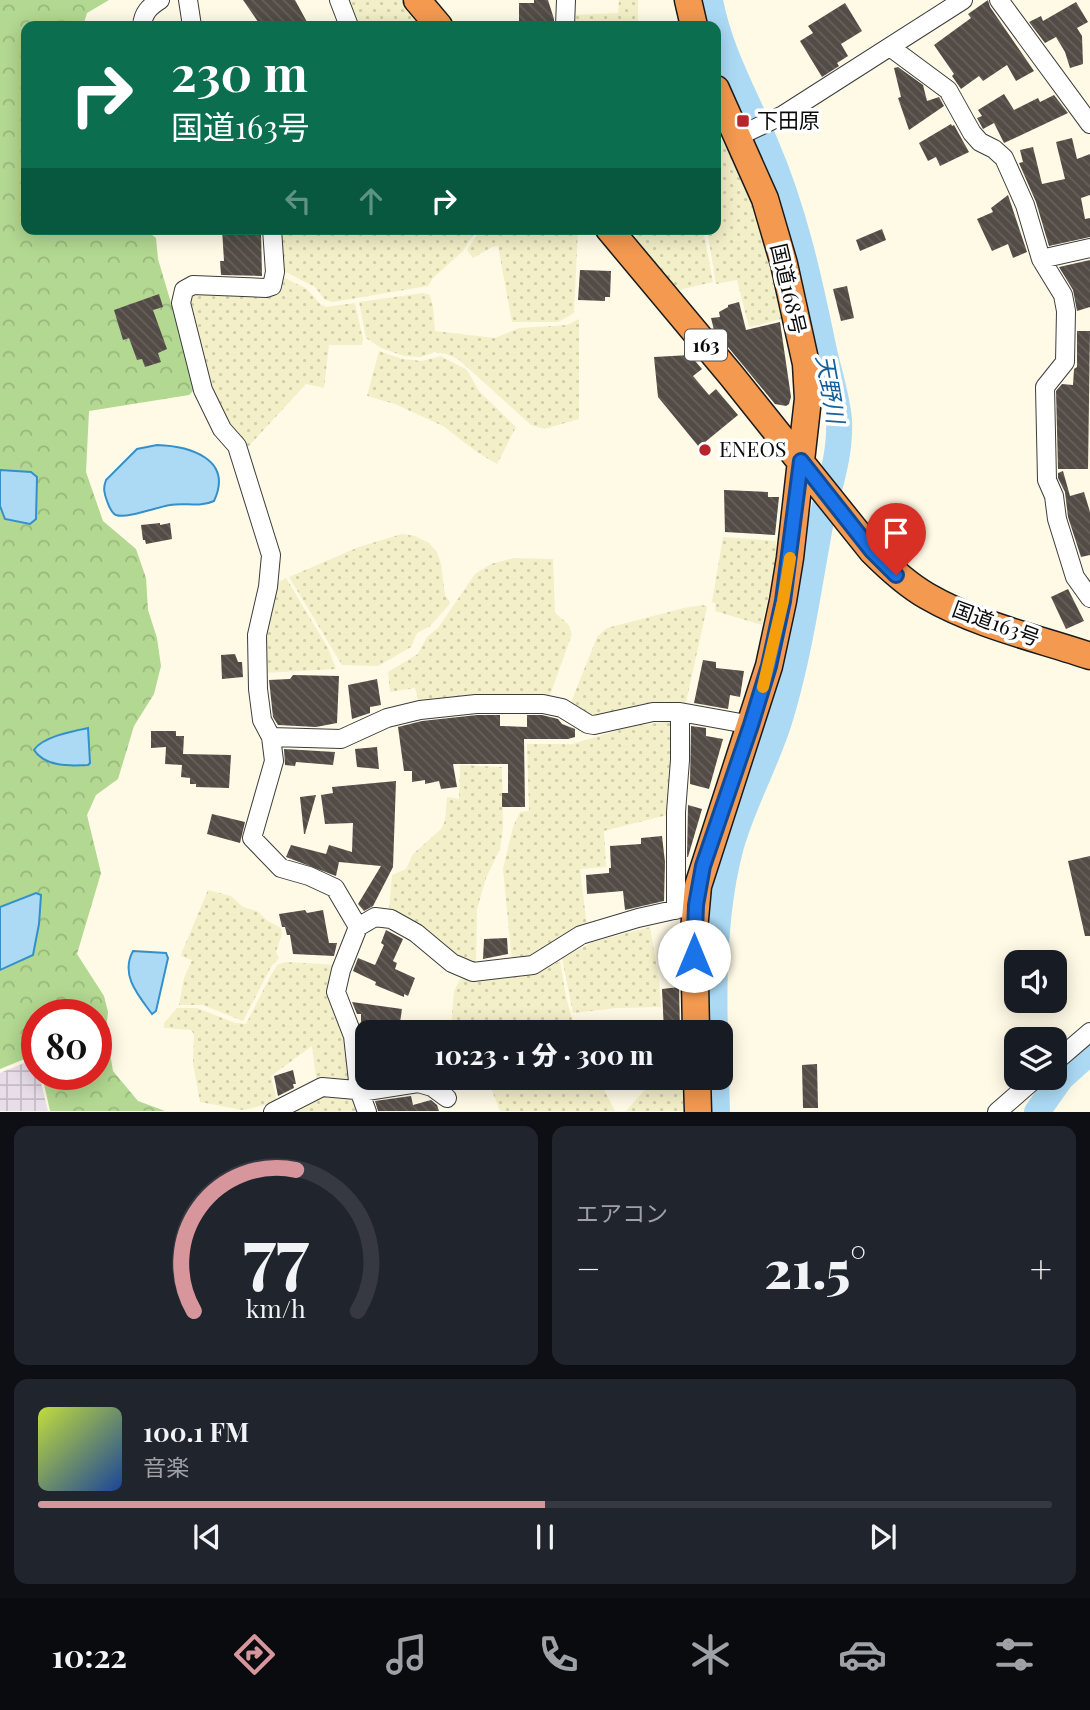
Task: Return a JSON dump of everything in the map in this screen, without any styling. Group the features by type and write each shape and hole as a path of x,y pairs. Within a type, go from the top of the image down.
{"highway":[{"path":"417,0 435,21"},
{"path":"688,0 693,21"},
{"name":"国道168号","path":"695,1020 686,908 703,866 769,666 809,471 806,364 784,264 744,134 721,97"},
{"name":"国道163号","path":"614,235 872,551 896,575 926,596 968,616 1090,656"},
{"path":"697,1090 698,1111"}],"street":[{"path":"143,21 150,6 160,0"},
{"path":"188,0 191,21"},
{"path":"339,0 347,21"},
{"path":"565,21 566,0"},
{"path":"744,134 783,115 963,0"},
{"path":"999,0 1090,124"},
{"path":"890,47 948,90 972,133 1004,158 1025,205 1041,259 1056,281 1066,311 1065,362 1045,387 1047,480 1054,496 1057,519 1075,577 1090,598"},
{"path":"272,235 275,272 272,286 193,285 184,290 181,303 203,390 222,429 237,446 271,555 268,587 257,635 258,689 262,720 271,737 274,761 252,838 281,868 309,876 335,888 358,927"},
{"path":"1041,259 1090,248"},
{"path":"271,737 341,739 387,718 456,705 543,704 562,708 594,725 653,712 680,712 751,725"},
{"path":"355,1055 353,1037 336,992 341,970 358,927 375,917 391,919 416,933 452,963 473,972 533,965 581,936 638,918 686,908 676,812 680,712"},
{"path":"1067,1052 1090,1032"},
{"path":"272,1111 322,1087 355,1090"},
{"path":"367,1111 359,1090 373,1090"},
{"path":"436,1090 447,1098"},
{"path":"997,1111 1022,1090"}],"shaded area":[{"path":"342,0 401,0 420,21 350,21"},
{"path":"619,0 638,0 638,21 571,21 570,15 618,13"},
{"path":"721,139 744,183 758,224 782,314 781,319 749,327 737,280 716,284 708,235 721,235"},
{"path":"276,235 473,235 463,251 433,278 428,286 333,302 325,300 315,287 282,270"},
{"path":"477,235 578,235 574,313 558,322 512,322 498,246 473,258 467,250"},
{"path":"636,235 704,235 713,282 674,291 636,243"},
{"path":"281,276 307,289 326,307 355,303 362,345 329,345 324,388 306,384 246,449 228,432 209,387 187,302 190,292 209,291"},
{"path":"423,293 430,295 435,331 495,338 519,328 567,325 579,319 579,419 544,429 531,425 458,359 435,352 421,357 404,356 381,348 366,338 359,302"},
{"path":"379,351 402,359 422,361 441,356 467,370 479,391 516,427 497,464 443,426 395,404 367,396"},
{"path":"402,534 415,536 429,543 437,552 449,605 429,627 417,633 411,647 378,666 342,665 289,577 359,547"},
{"path":"723,537 776,541 776,563 762,625 715,611 716,604 712,602"},
{"path":"514,558 553,559 555,613 568,624 572,634 549,698 420,705 415,688 390,692 388,672 418,654 427,637 438,628 475,574 491,564"},
{"path":"286,578 328,648 336,669 264,673 262,648 275,584"},
{"path":"703,605 707,607 685,707 590,718 570,705 597,637 607,628"},
{"path":"677,720 671,814 604,831 606,867 580,869 587,927 532,960 512,962 503,869 513,827 520,812 529,811 527,744 572,744 629,727"},
{"path":"460,765 502,767 503,827 500,849 486,878 477,909 476,962 471,965 389,911 392,875 406,869 413,854 441,829 445,821 447,797 459,799"},
{"path":"208,890 231,896 243,907 257,911 281,928 282,934 276,952 279,958 271,967 243,1021 203,1005 179,1005 184,978 192,960 181,956 182,952"},
{"path":"650,927 661,1007 573,1013 562,958 593,942"},
{"path":"560,961 572,1020 452,1020 454,991 460,979 488,980 534,975"},
{"path":"285,962 338,965 352,1086 317,1086 312,1046 271,1076 277,1102 243,1110 200,1102 193,1063 194,1034 191,1030 164,1028 164,1023 177,1008 197,1008 235,1023 246,1024 277,965"},
{"path":"21,1064 21,1090 43,1090 48,1111 0,1111 0,1073"},
{"path":"492,1090 604,1090 615,1111 500,1111"},
{"path":"644,1090 683,1090 683,1111 626,1111"},
{"path":"317,1095 354,1096 361,1111 289,1112"}],"green space":[{"path":"0,0 109,0 87,13 85,21 21,21 21,235 152,235 156,238 158,259 192,374 194,390 189,395 89,411 86,472 103,521 136,549 146,578 148,610 157,638 161,666 154,694 134,726 118,779 96,795 87,815 101,873 77,954 105,999 21,999 21,1060 0,1069"},
{"path":"112,1065 113,1071 138,1101 165,1111 50,1111 45,1090 112,1090"}],"water":[{"path":"157,445 182,448 205,457 218,474 219,486 214,501 170,505 121,516 114,514 105,495 106,480 137,449"},
{"path":"0,470 31,472 37,477 36,519 30,524 5,519 0,506"},
{"path":"88,728 88,765 51,762 34,750 51,738"},
{"path":"36,893 41,895 33,955 0,970 0,907"},
{"path":"133,951 166,953 168,958 156,1011 152,1014 132,984 129,968"}],"building":[{"path":"243,0 295,0 306,21 258,21"},
{"path":"534,0 548,0 554,21 519,21 519,3 534,3"},
{"path":"988,0 990,7 1034,71 1016,81 1007,65 983,81 979,76 961,89 934,45 971,18 968,14"},
{"path":"1076,2 1088,22 1077,28 1082,36 1083,64 1070,68 1056,37 1045,43 1029,22 1041,16 1043,21"},
{"path":"845,3 862,31 841,44 848,56 837,63 839,66 822,77 800,41 813,33 808,26"},
{"path":"898,67 923,85 927,101 939,97 944,106 909,130 898,98 901,97 894,68"},
{"path":"1004,94 1014,110 1038,98 1040,102 1054,95 1068,113 1004,143 994,123 983,129 977,118 982,116 978,110"},
{"path":"951,124 969,152 940,166 936,157 928,161 919,143"},
{"path":"1072,138 1077,159 1090,154 1090,195 1081,198 1085,219 1090,218 1090,237 1049,246 1036,202 1019,163 1023,162 1020,150 1033,147 1042,184 1065,179 1056,142"},
{"path":"1008,195 1027,252 1013,258 1008,244 992,251 977,219 993,212 991,208"},
{"path":"882,229 886,240 860,251 856,240"},
{"path":"222,235 261,235 262,276 221,275 220,261 224,261"},
{"path":"1090,260 1090,307 1077,311 1073,290 1059,267"},
{"path":"580,270 611,271 610,297 605,297 605,301 578,300"},
{"path":"847,286 854,318 841,321 833,289"},
{"path":"159,294 163,307 153,310 167,349 158,353 161,362 145,367 142,359 137,360 129,338 123,340 114,310"},
{"path":"739,302 746,330 780,322 791,397 786,406 775,404 714,330 711,318 720,317 719,312 728,305"},
{"path":"1077,331 1090,331 1088,469 1058,469 1056,391 1062,384 1073,385 1074,369 1077,367"},
{"path":"690,355 702,369 693,376 709,395 716,389 738,415 699,447 658,397 654,357"},
{"path":"1063,471 1070,496 1084,492 1090,512 1090,555 1081,557 1068,517 1065,492 1058,478 1058,473"},
{"path":"724,490 768,492 768,497 779,497 775,535 725,532"},
{"path":"170,523 172,539 146,544 141,525"},
{"path":"1068,589 1084,621 1066,629 1051,597"},
{"path":"235,654 238,662 242,662 243,677 222,679 221,655"},
{"path":"703,660 716,662 716,668 744,671 740,697 730,695 728,709 694,703"},
{"path":"293,675 339,676 337,723 316,727 278,725 273,717 269,680 290,679"},
{"path":"377,679 381,705 370,707 370,713 352,719 348,685"},
{"path":"500,715 500,726 527,727 527,715 542,715 558,719 562,724 575,729 575,737 568,739 524,739 525,807 502,807 502,793 508,793 508,764 453,764 457,787 441,789 439,781 425,784 425,780 412,782 412,771 404,771 398,727 422,721"},
{"path":"691,726 706,728 706,736 723,739 709,789 690,784"},
{"path":"151,731 176,731 176,736 184,736 183,754 231,755 229,788 196,787 196,784 190,784 190,778 181,777 182,765 165,764 166,747 151,748"},
{"path":"377,747 379,769 357,767 355,749"},
{"path":"284,749 335,752 333,765 296,762 295,766 285,765"},
{"path":"396,781 393,867 373,906 364,911 358,904 381,866 339,862 336,876 286,857 291,845 326,854 329,845 352,852 353,823 325,824 321,795 333,793 332,787"},
{"path":"316,795 305,834 304,834 300,797"},
{"path":"688,805 702,809 687,857"},
{"path":"212,814 245,822 240,843 207,834"},
{"path":"662,836 665,862 664,901 625,910 623,891 587,894 586,875 609,873 610,846 641,844 641,838"},
{"path":"1090,856 1090,936 1085,936 1068,861"},
{"path":"305,910 307,913 323,910 329,943 337,943 334,956 293,954 290,935 287,935 285,927 282,927 279,914"},
{"path":"386,930 403,939 393,961 397,963 395,969 415,978 408,996 404,994 404,997 375,985 376,982 353,971 358,958 375,965 384,945 381,943"},
{"path":"507,938 508,954 483,959 484,939"},
{"path":"679,987 680,1020 663,1020 662,989"},
{"path":"352,1002 402,1009 400,1020 361,1020 361,1014 357,1014"},
{"path":"817,1064 818,1108 803,1108 802,1065"},
{"path":"293,1070 296,1084 293,1084 294,1088 278,1096 274,1076"},
{"path":"411,1096 413,1105 431,1100 439,1111 378,1111 375,1101"}],"waterway":[{"name":"天野川","path":"710,0 715,21"},
{"name":"天野川","path":"715,1020 716,938 721,891 736,829 776,732 793,670 839,434 834,392 793,219 766,145 721,40"},
{"path":"1037,1112 1061,1078 1090,1052"},
{"name":"天野川","path":"716,1090 717,1112"}],"slow traffic":[{"path":"763,687 790,558"}],"place":[{"name":"下田原","path":"743,121"},
{"name":"ENEOS","path":"705,450"}],"route":[{"path":"694,956 696,905 703,866 769,666 790,558 801,461 872,551 896,575"}]}
